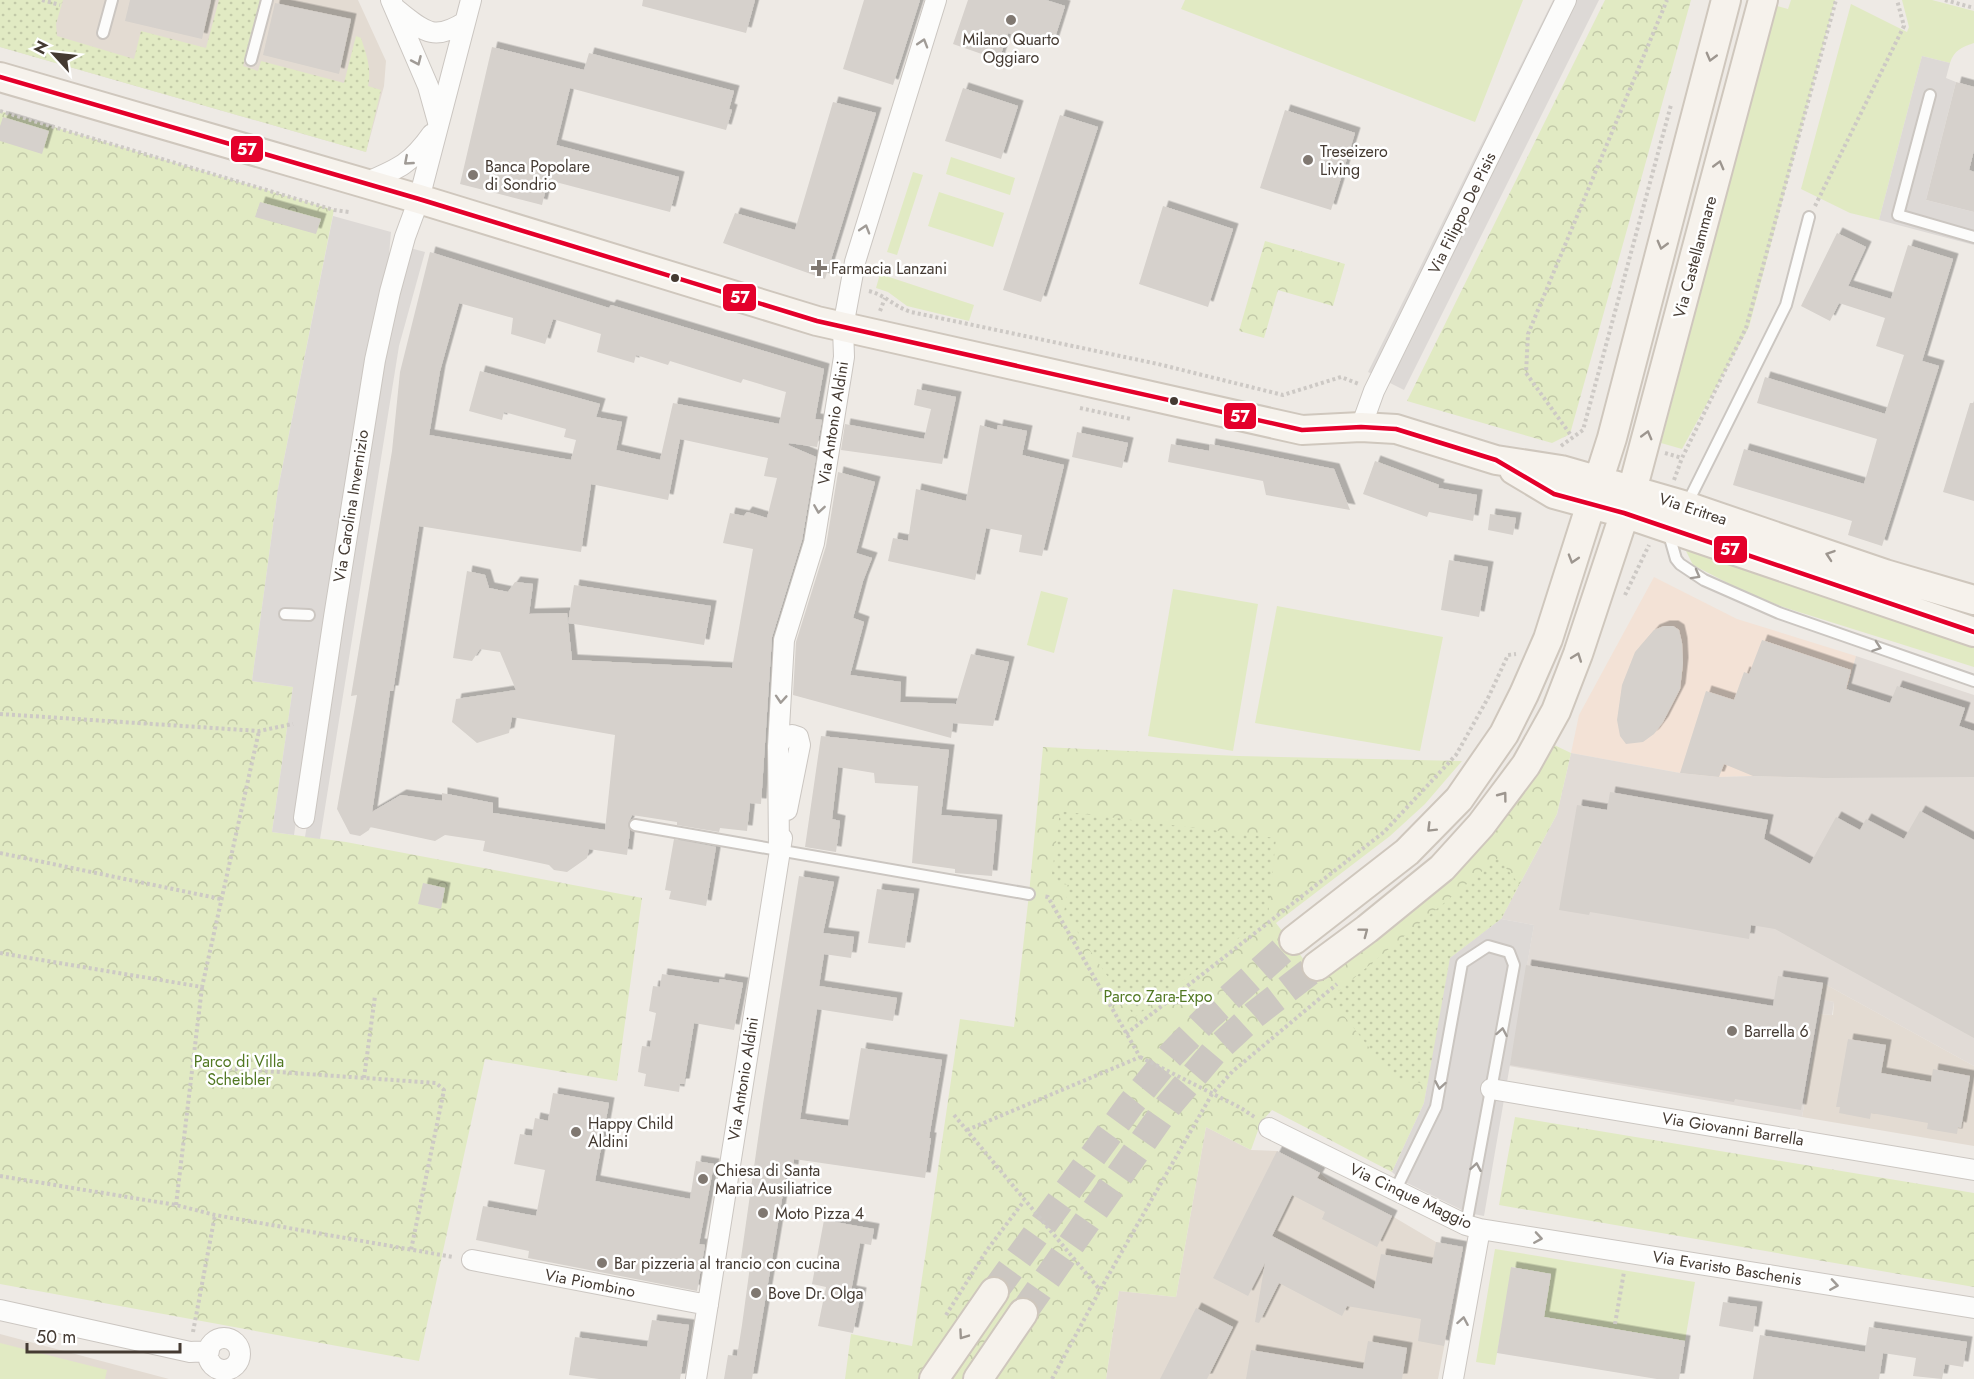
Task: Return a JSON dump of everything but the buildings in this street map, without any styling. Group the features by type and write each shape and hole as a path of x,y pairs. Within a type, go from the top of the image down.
{"street":[{"name":"Via Carolina Invernizio","path":"304,818 333,617 375,360 405,237 419,199 471,0"},
{"name":"Via Antonio Aldini","path":"696,1379 779,850 778,746 784,640 814,543 844,357 843,327 855,262 936,0"},
{"name":"Via Filippo De Pisis","path":"1361,427 1368,404 1566,0"},
{"name":"Via Castellammare","path":"1294,939 1407,852 1459,799 1504,734 1524,694 1548,639 1612,438 1726,0"},
{"name":"Via Castellammare","path":"1317,966 1442,868 1481,825 1526,765 1556,711 1578,654 1628,502 1764,0"},
{"path":"392,4 420,28 434,33 450,31 465,22"},
{"path":"365,183 399,169 420,151 439,124 428,86 392,4"},
{"name":"Via Eritrea","path":"0,77 419,199 843,327 1302,430 1361,427 1395,429 1496,460 1554,494 1595,492 1628,502 1667,528 1974,632"},
{"name":"Via Eritrea","path":"1628,502 1679,495 1885,574 1974,600"},
{"name":"Via Eritrea","path":"1885,574 1944,579 1974,585"},
{"name":"Via Giovanni Barrella","path":"1491,1089 1974,1170"},
{"name":"Via Cinque Maggio","path":"1269,1128 1473,1227 1453,1379"},
{"name":"Via Evaristo Baschenis","path":"1473,1227 1974,1308"},
{"name":"Via Piombino","path":"472,1260 708,1305"},
{"path":"934,1379 994,1292"},
{"path":"0,1310 199,1351 209,1356 222,1375 236,1365 240,1355 237,1346 224,1339 199,1351"},
{"path":"978,1379 1023,1313"}],"lane":[{"path":"103,33 112,0"},
{"path":"251,60 267,0"},
{"path":"1930,94 1898,215 1974,237"},
{"path":"1679,495 1786,305 1809,217"},
{"path":"1667,528 1676,559 1704,580 1779,613 1974,681"},
{"path":"285,614 309,615"},
{"path":"635,825 1029,894"},
{"path":"1396,1189 1436,1107 1462,963 1488,946 1509,952 1514,964 1491,1089 1473,1227"}],"path":[{"path":"42,0 60,5"},
{"path":"1570,434 1526,373 1528,334 1667,0"},
{"path":"1679,495 1682,458 1746,328 1836,0"},
{"path":"1815,206 1904,26 1897,0"},
{"path":"1946,0 1974,8"},
{"path":"1583,430 1672,102"},
{"path":"0,111 349,213"},
{"path":"867,291 878,294 898,307 911,312 1158,364 1283,395 1341,377 1364,386"},
{"path":"880,314 885,298"},
{"path":"1080,408 1131,419"},
{"path":"1126,1034 1384,832 1456,754 1488,698 1508,655 1515,654"},
{"path":"0,714 259,731 293,724"},
{"path":"176,1205 202,987 259,731"},
{"path":"0,853 221,899"},
{"path":"1029,894 1048,897 1140,1057 1241,1107 1269,1128"},
{"path":"0,953 202,987"},
{"path":"1052,1379 1212,1094 1233,1071 1341,981"},
{"path":"364,1078 375,996"},
{"path":"967,1130 1140,1057"},
{"path":"193,1066 436,1083 444,1090 411,1250"},
{"path":"954,1115 1100,1290"},
{"path":"0,1176 176,1205 215,1215 472,1260"},
{"path":"943,1320 987,1250 1024,1201"},
{"path":"199,1351 215,1215"},
{"path":"1615,1324 1627,1252"}],"shaded area":[{"path":"0,0 358,0 386,61 384,86 366,152 0,47"},
{"path":"1553,0 1599,0 1404,390 1368,372"},
{"path":"1922,56 1950,63 1946,78 1956,82 1926,200 1974,212 1974,245 1879,220"},
{"path":"333,216 391,232 389,255 367,356 346,481 294,835 272,832 293,687 252,681 278,489"},
{"path":"410,248 425,252 399,346 320,839 305,837 383,361"},
{"path":"1654,577 1737,619 1856,656 1823,778 1719,777 1680,773 1571,753 1579,715"},
{"path":"1856,656 1974,695 1974,1066 1823,983 1820,999 1834,1002 1832,1015 1820,1014 1802,1117 1509,1066 1534,925 1501,919 1557,814 1571,753 1680,773 1719,777 1823,778"},
{"path":"1501,919 1534,925 1484,1216 1468,1213 1401,1180 1392,1172 1424,1103 1450,958"},
{"path":"1823,983 1974,1066 1974,1146 1802,1117 1820,1014 1833,1015 1834,1002 1820,1000"},
{"path":"1206,1127 1251,1150 1277,1151 1320,1173 1337,1188 1436,1242 1463,1247 1438,1379 1106,1379 1119,1291 1176,1297"},
{"path":"0,1334 169,1379 0,1379"}],"green space":[{"path":"0,0 63,0 56,24 57,36 134,59 141,31 206,48 219,0 260,0 243,66 258,71 261,61 344,83 356,36 361,38 369,67 368,86 381,90 366,152 0,47"},
{"path":"1185,0 1523,0 1475,122 1181,9"},
{"path":"1605,0 1691,0 1570,434 1552,443 1407,401"},
{"path":"1791,0 1835,0 1749,327 1682,449 1661,443 1777,6 1788,9"},
{"path":"1902,0 1932,0 1974,11 1974,43 1959,50 1950,63 1922,56 1879,220 1850,213 1801,189 1851,4 1907,32 1909,27"},
{"name":"Parco di Villa Scheibler","path":"0,111 334,210 278,489 252,681 293,687 272,832 346,842 642,898 617,1081 485,1059 419,1361 0,1284"},
{"path":"951,157 1015,178 1010,195 946,174"},
{"path":"913,172 923,175 897,255 887,252"},
{"path":"939,192 1004,213 993,247 928,226"},
{"path":"1265,241 1345,264 1333,306 1278,290 1264,338 1239,331"},
{"path":"880,274 974,305 969,321 907,306 888,292 876,288"},
{"path":"1682,543 1974,637 1974,667 1783,607 1747,593 1693,565"},
{"path":"1173,589 1258,604 1233,751 1148,736"},
{"path":"1041,591 1068,598 1054,653 1027,645"},
{"path":"1277,606 1443,637 1420,751 1255,723"},
{"name":"Parco Zara-Expo","path":"1552,744 1571,753 1557,814 1501,919 1450,958 1424,1103 1392,1172 1272,1110 1261,1122 1251,1150 1206,1127 1176,1297 1119,1291 1106,1379 845,1379 851,1334 912,1346 960,1019 1014,1027 1043,747 1239,756 1462,761 1425,804 1390,836 1276,923 1320,981 1447,877"},
{"path":"1060,811 1276,838 1268,916 1135,1017 1064,912 1069,885 1051,882"},
{"path":"1498,858 1519,884 1501,919 1450,958 1429,1084 1394,1079 1330,998"},
{"path":"1515,1117 1974,1193 1974,1287 1499,1205"},
{"path":"1495,1249 1695,1282 1685,1341 1544,1317 1551,1274 1512,1267 1495,1365 1476,1362"},
{"path":"0,1343 107,1370 105,1379 0,1379"}],"tunnel":[{"path":"994,1292 1130,1105 1170,1056 1208,1017 1294,940"},
{"path":"1023,1313 1168,1106 1214,1052 1254,1015 1317,966"}],"transit line":[{"name":"57","path":"0,77 419,199 817,321 1302,430 1361,427 1396,429 1496,460 1554,494 1624,513 1974,632"}],"place":[{"name":"Milano Quarto Oggiaro","path":"1011,20"},
{"name":"Treseizero Living","path":"1308,160"},
{"name":"Banca Popolare di Sondrio","path":"473,175"},
{"name":"Farmacia Lanzani","path":"819,268"},
{"name":"Barrella 6","path":"1732,1031"},
{"name":"Happy Child Aldini","path":"576,1132"},
{"name":"Chiesa di Santa Maria Ausiliatrice","path":"703,1179"},
{"name":"Moto Pizza 4","path":"763,1213"},
{"name":"Bar pizzeria al trancio con cucina","path":"602,1263"},
{"name":"Bove Dr. Olga","path":"756,1293"}]}
